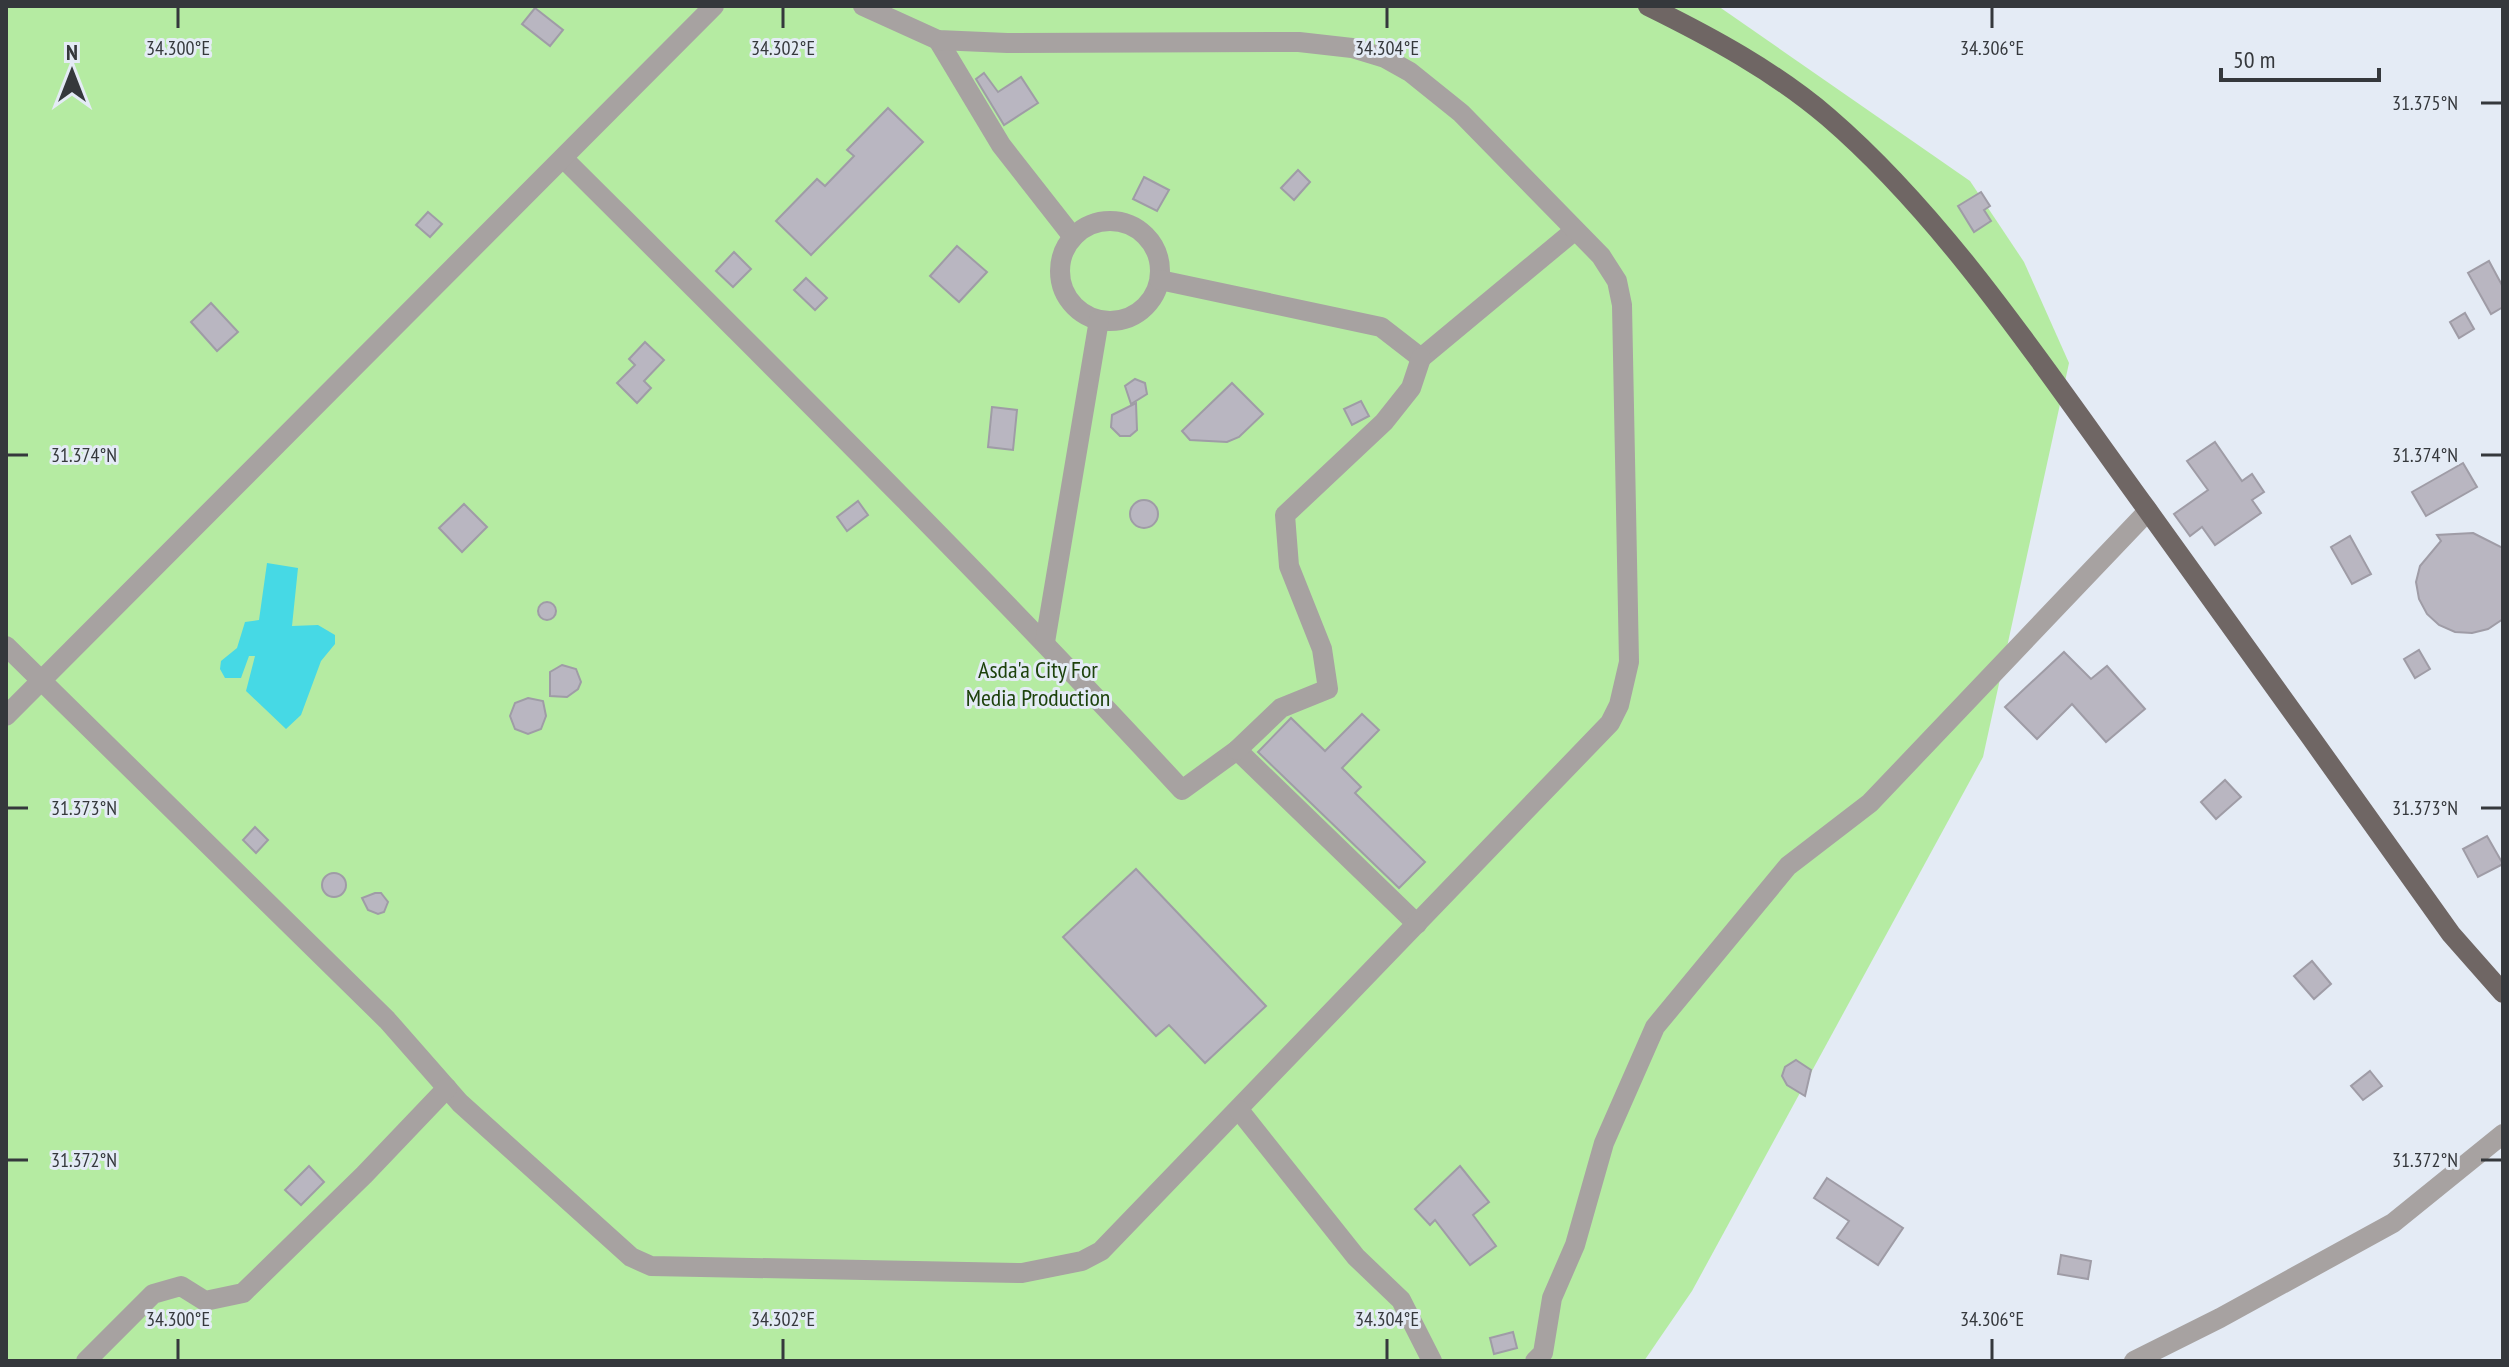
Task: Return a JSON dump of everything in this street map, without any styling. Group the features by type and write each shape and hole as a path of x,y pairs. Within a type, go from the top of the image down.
{"main road":[{"path":"1648,6 1716,39 1772,76 1826,115 1885,171 1996,303 2451,934 2503,993"}],"street":[{"path":"6,716 714,6"},
{"path":"6,646 387,1020 447,1088 631,1257 651,1266 1022,1273 1082,1261 1101,1251 1597,740 1610,723 1629,662 1622,305 1617,281 1601,256 1438,93 1385,58 1352,48 1299,42 1007,43 938,40 863,6"},
{"path":"938,40 1001,145 1073,237"},
{"path":"563,158 1045,642 1182,790 1237,750 1281,708 1328,689 1322,649 1289,566 1285,515 1384,422 1411,388 1421,358 1574,231"},
{"path":"1101,221 1133,226 1156,249 1160,280 1155,296 1131,317 1099,320 1083,314 1070,302 1062,286 1063,252 1073,237 1101,221"},
{"path":"1160,280 1381,327 1421,358"},
{"path":"1045,642 1099,320"},
{"path":"1535,1361 1543,1353 1552,1298 1575,1245 1604,1143 1655,1027 1788,866 1870,803 2148,511"},
{"path":"1237,750 1417,924"},
{"path":"86,1361 153,1294 181,1286 205,1301 243,1293 447,1088"},
{"path":"1239,1110 1356,1257 1401,1300 1432,1361"},
{"path":"2134,1361 2220,1318 2393,1223 2503,1134"}],"green space":[{"name":"Asda'a City For Media Production","path":"6,6 1718,6 1970,181 2024,262 2069,363 1983,757 1692,1291 1644,1361 6,1361"}],"water":[{"path":"267,563 298,568 292,626 318,625 335,635 335,644 321,661 301,715 286,729 246,691 255,656 249,656 241,678 225,678 220,669 221,661 237,648 245,622 259,620"}],"building":[{"path":"535,8 563,30 550,46 522,24"},
{"path":"984,73 998,92 1021,77 1038,103 1004,125 976,79"},
{"path":"888,108 923,142 811,255 776,221 817,179 825,186 854,156 847,150"},
{"path":"1298,170 1310,182 1294,200 1281,188"},
{"path":"1144,177 1169,190 1157,211 1133,199"},
{"path":"1981,192 1990,206 1984,210 1991,221 1974,232 1958,206"},
{"path":"428,212 442,224 430,237 416,225"},
{"path":"957,246 987,272 959,302 930,276"},
{"path":"734,252 751,269 733,287 716,271"},
{"path":"2489,261 2503,287 2503,307 2491,314 2468,273"},
{"path":"806,278 827,298 815,310 794,290"},
{"path":"211,303 238,332 217,351 191,322"},
{"path":"2465,313 2474,329 2459,338 2450,322"},
{"path":"645,342 664,360 644,381 651,388 637,403 617,383 635,365 629,359"},
{"path":"1135,379 1145,383 1147,394 1131,404 1125,386"},
{"path":"1232,383 1263,414 1239,437 1227,442 1190,440 1182,431"},
{"path":"1361,401 1369,416 1352,425 1344,409"},
{"path":"1136,403 1137,430 1130,436 1120,436 1111,427 1112,415"},
{"path":"992,407 1017,410 1013,450 988,447"},
{"path":"2215,442 2242,481 2252,474 2264,492 2252,500 2261,513 2215,545 2202,527 2190,536 2174,514 2208,490 2187,461"},
{"path":"2463,463 2477,487 2426,516 2412,492"},
{"path":"1144,500 1154,504 1158,514 1154,524 1144,528 1134,524 1130,514 1134,504"},
{"path":"858,501 868,515 847,531 837,517"},
{"path":"464,504 487,527 462,552 439,528"},
{"path":"2473,533 2503,548 2503,619 2488,629 2472,633 2455,632 2439,625 2427,614 2419,599 2416,582 2420,566 2441,541 2437,535"},
{"path":"2350,536 2371,574 2352,584 2331,547"},
{"path":"547,602 556,611 547,620 538,611"},
{"path":"2419,650 2430,669 2415,678 2404,659"},
{"path":"2064,652 2091,679 2107,666 2145,709 2106,742 2072,704 2037,739 2005,707"},
{"path":"562,665 576,669 581,682 578,689 567,697 550,696 550,672"},
{"path":"528,698 543,701 546,716 541,729 528,734 515,729 510,716 515,703"},
{"path":"1362,714 1379,730 1342,768 1361,787 1355,793 1425,862 1399,888 1258,752 1291,718 1325,751"},
{"path":"2225,780 2241,797 2216,819 2201,802"},
{"path":"255,827 268,840 256,853 243,840"},
{"path":"2487,836 2503,864 2478,877 2463,849"},
{"path":"1136,869 1266,1006 1205,1063 1169,1025 1156,1036 1063,937"},
{"path":"334,873 342,877 346,885 342,893 334,897 326,893 322,885 326,877"},
{"path":"381,893 388,902 384,912 378,914 368,910 362,898"},
{"path":"2312,961 2331,984 2314,999 2294,976"},
{"path":"1796,1060 1811,1070 1805,1096 1787,1085 1782,1076 1785,1067"},
{"path":"2370,1071 2382,1086 2363,1100 2351,1086"},
{"path":"309,1166 324,1182 301,1205 285,1190"},
{"path":"1460,1166 1489,1202 1473,1215 1496,1246 1470,1265 1435,1220 1430,1225 1415,1209"},
{"path":"1827,1178 1903,1228 1878,1265 1837,1238 1849,1221 1814,1198"},
{"path":"2061,1255 2091,1261 2088,1279 2058,1274"},
{"path":"1513,1332 1517,1348 1494,1354 1490,1338"}]}
